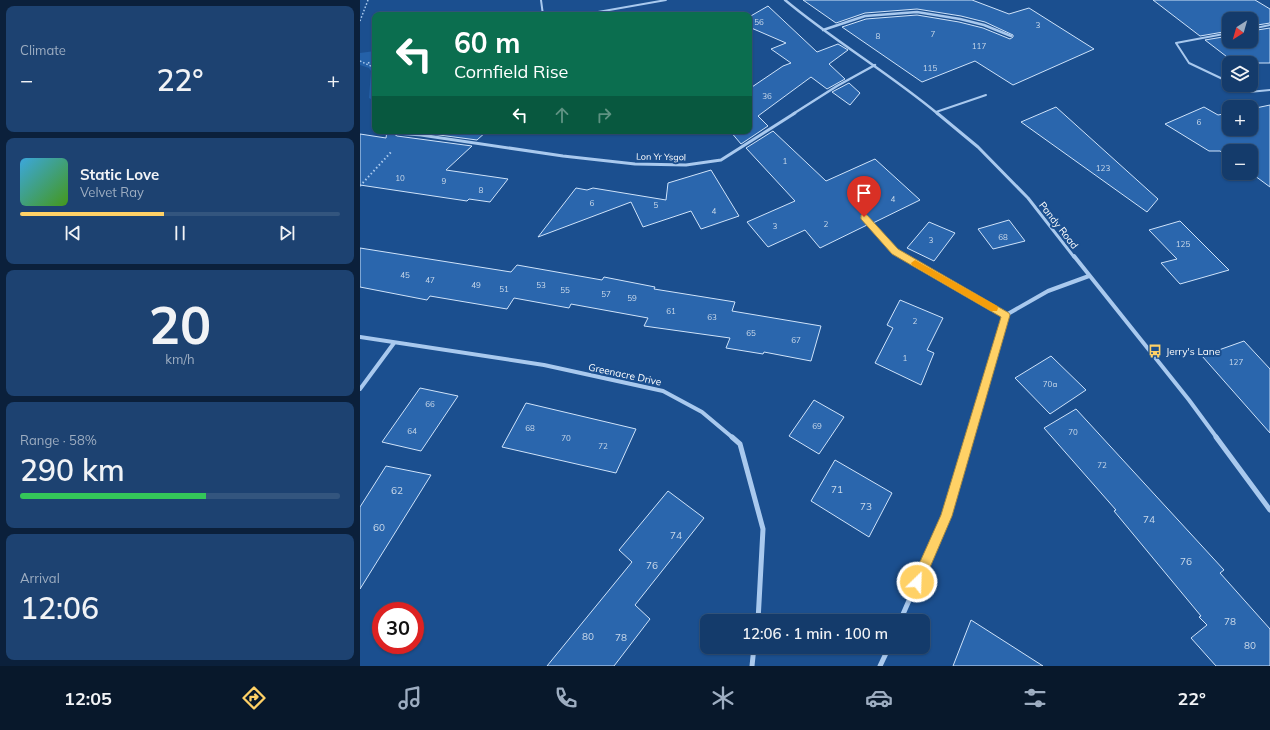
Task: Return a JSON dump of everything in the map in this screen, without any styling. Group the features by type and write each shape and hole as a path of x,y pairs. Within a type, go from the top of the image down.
{"street":[{"name":"Pandy Road","path":"785,0 824,30 875,65 936,112 978,147 1028,198 1189,400 1270,510"},
{"path":"824,30 865,16 917,12 960,19 984,25 1011,36"},
{"name":"Lon Yr Ysgol","path":"410,134 563,156 635,164 686,165 721,160 837,86 875,65"},
{"path":"864,217 895,252 1006,315"},
{"path":"903,614 946,516 1006,315 1048,291 1089,276"},
{"name":"Greenacre Drive","path":"360,337 544,365 663,391 702,412 740,444 763,530 758,614"},
{"path":"360,389 394,343"},
{"path":"752,666 753,654"},
{"path":"880,666 886,654"}],"lane":[{"path":"541,0 543,12"},
{"path":"598,12 666,0"},
{"path":"1258,27 1270,25"},
{"path":"1222,34 1176,43 1189,63 1222,79"},
{"path":"1258,91 1270,90"},
{"path":"936,112 986,95"}],"path":[{"path":"360,21 368,0"},
{"path":"360,61 372,66"},
{"path":"368,64 372,62"},
{"path":"360,186 388,154 410,134"}],"shaded area":[{"path":"372,51 372,100 369,98 371,71 369,68 360,65 360,53"}],"building":[{"path":"803,0 972,0 1009,14 1029,8 1094,49 1013,85 975,61 922,82 842,27 866,19 917,15 959,22 983,28 1010,39 1013,35 985,22 961,16 917,9 865,13 836,23"},
{"path":"1153,0 1255,0 1270,9 1270,23 1258,25 1258,12 1222,12 1222,32 1200,36"},
{"path":"768,6 817,52 838,44 848,50 829,64 845,79 827,89 811,77 758,116 768,126 741,144 733,134 752,134 752,87 783,66 791,63 771,49 786,43 752,28 752,15"},
{"path":"1270,28 1270,63 1258,63 1258,56 1226,56 1205,40 1222,37 1222,48 1258,48 1258,30"},
{"path":"849,83 860,93 850,105 832,92"},
{"path":"1270,105 1270,187 1258,178 1258,144 1222,144 1222,152 1209,151 1165,124 1204,107 1218,115 1222,114 1222,136 1258,136 1258,108"},
{"path":"1056,107 1158,199 1147,212 1021,122"},
{"path":"773,131 826,181 875,159 920,200 873,223 866,215 863,214 861,218 867,225 820,248 805,230 768,247 747,222 795,201 746,148"},
{"path":"360,134 386,138 387,134 394,134 397,136 472,146 446,170 508,179 490,202 469,199 467,201 360,185"},
{"path":"432,134 484,134 477,140"},
{"path":"711,170 739,216 701,229 691,211 643,227 631,202 538,237 576,188 587,190 593,188 666,200 668,183"},
{"path":"1009,220 1025,241 993,249 978,229"},
{"path":"1180,221 1229,270 1180,284 1161,263 1177,259 1149,230"},
{"path":"929,222 955,233 934,261 907,248"},
{"path":"360,248 511,272 517,265 602,280 604,277 655,287 654,289 735,302 732,311 821,326 811,361 764,352 763,354 726,348 730,338 644,326 648,318 571,304 569,308 514,298 507,309 430,296 427,300 360,287"},
{"path":"900,300 943,318 927,350 934,353 921,385 875,363 893,328 887,325"},
{"path":"1244,341 1270,369 1270,433 1202,356"},
{"path":"1051,356 1086,390 1050,414 1015,378"},
{"path":"420,388 458,396 421,451 382,442"},
{"path":"814,400 844,417 819,454 789,436"},
{"path":"526,403 636,429 616,473 502,447"},
{"path":"1076,409 1224,570 1220,573 1270,629 1270,666 1216,666 1191,638 1207,625 1199,617 1201,616 1114,511 1116,510 1044,428"},
{"path":"835,460 892,493 869,537 811,501"},
{"path":"386,466 431,475 360,589 360,507"},
{"path":"668,491 704,518 635,605 650,619 614,666 547,666 632,562 619,550"},
{"path":"971,620 1043,666 953,666"}],"slow traffic":[{"path":"915,263 994,308"}],"place":[{"name":"Jerry's Lane","path":"1155,351"}],"route":[{"path":"864,217 895,252 1006,315 946,516 917,582"}]}
